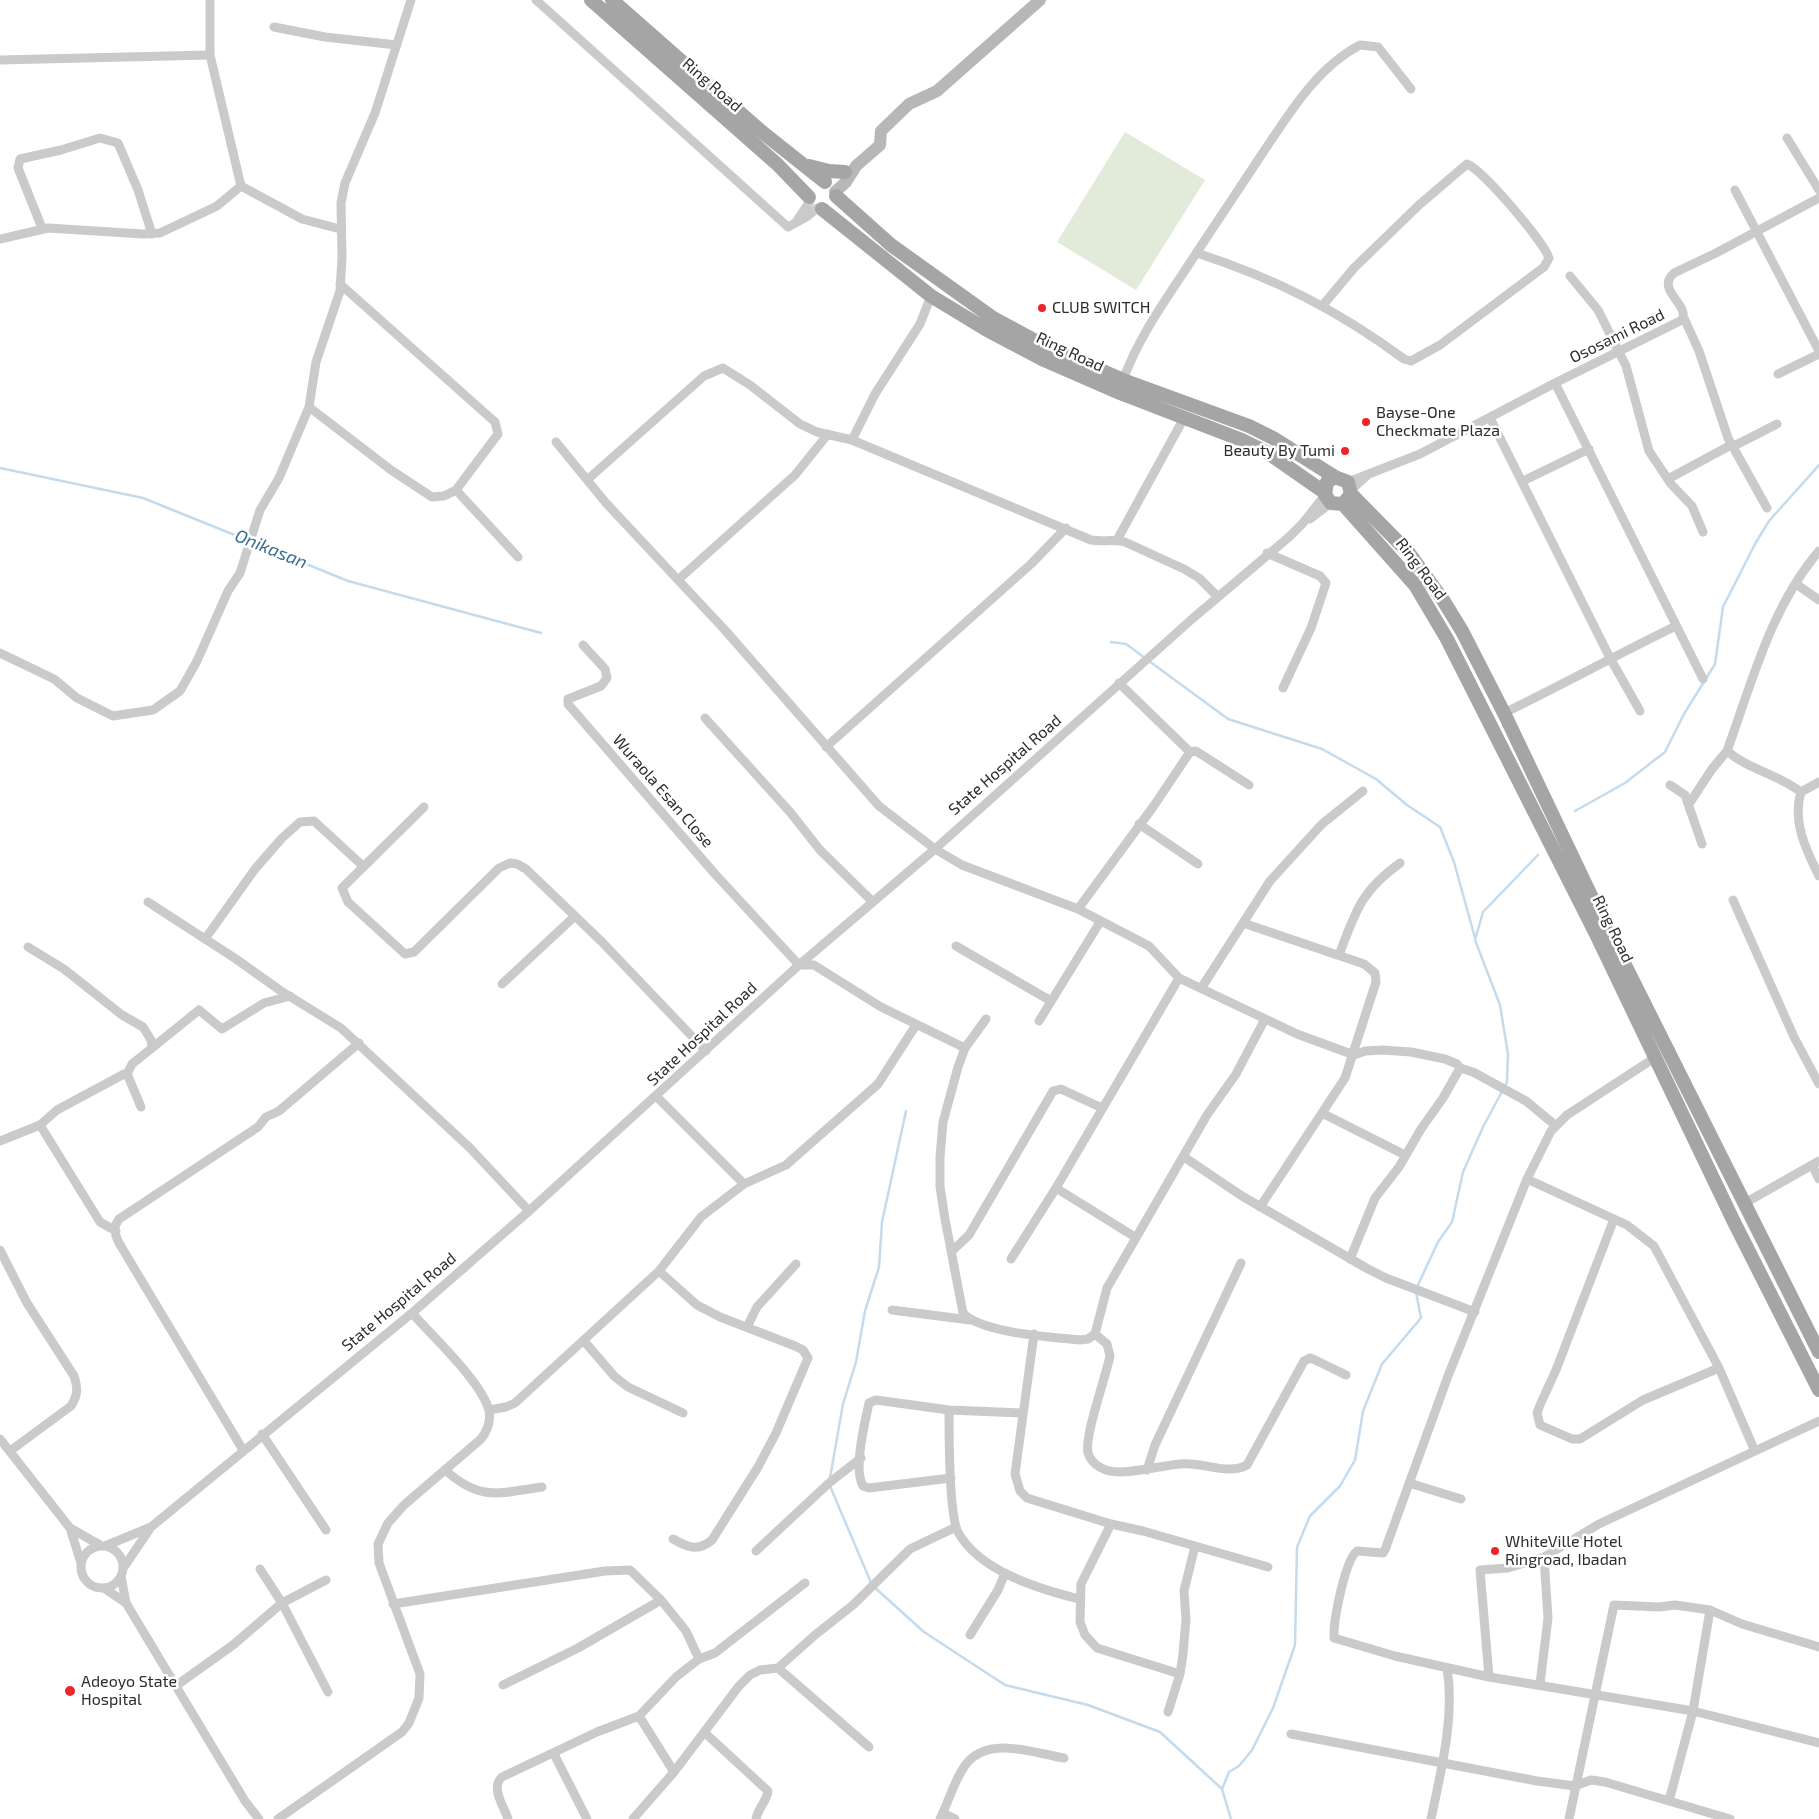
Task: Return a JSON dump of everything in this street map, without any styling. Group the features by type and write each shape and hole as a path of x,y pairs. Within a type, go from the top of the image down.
{"main road":[{"name":"Ring Road","path":"591,0 777,164 815,203 931,296 1042,360 1242,440 1339,492 1415,585 1434,616 1492,726 1656,1057 1734,1222 1819,1390"},
{"name":"Ring Road","path":"612,0 832,189 891,246 993,318 1045,346 1123,380 1248,426 1273,438 1339,492 1408,553 1427,576 1462,631 1504,713 1606,927 1819,1352"},
{"path":"802,164 829,171 851,169"},
{"path":"814,185 832,189 831,205 815,203 814,185"}],"street":[{"path":"210,0 210,55 241,186 302,219 340,229"},
{"path":"0,653 54,679 77,698 113,716 153,710 180,691 198,661 228,591 240,573 260,510 279,478 309,407 316,362 340,291 342,258 340,229 345,184 375,113 411,0"},
{"path":"536,0 788,227 796,222 815,203"},
{"path":"832,189 851,169 880,145 881,131 909,104 937,91 1040,0"},
{"path":"274,27 324,37 397,44"},
{"path":"1123,380 1144,335 1168,294 1312,84 1331,66 1360,45 1378,47 1411,89"},
{"path":"0,60 210,55"},
{"path":"42,228 18,168 20,159 61,150 100,138 118,143 138,190 152,234"},
{"path":"1787,138 1819,190"},
{"path":"1197,253 1262,276 1323,305 1361,328 1404,359 1411,361 1440,344 1544,267 1549,258 1543,245 1518,215 1476,170 1467,164 1420,205 1354,268 1323,305"},
{"path":"0,239 42,228 152,234 174,228 210,210 241,186"},
{"path":"1735,190 1819,352 1778,374"},
{"name":"Ososami Road","path":"1369,474 1420,454 1684,318 1668,286 1669,277 1819,198"},
{"path":"1570,276 1598,310 1619,351 1632,383 1649,451 1668,479 1692,506 1703,532"},
{"path":"309,407 424,494 432,497 444,496 456,490 498,434 496,422 340,284"},
{"path":"852,440 875,394 920,324 931,296"},
{"path":"1684,318 1699,351 1732,446 1767,508"},
{"path":"588,480 704,376 723,368 750,385 800,424 852,440 1066,528 1090,540 1101,542 1117,540 1184,569 1199,578 1218,596"},
{"path":"1555,383 1703,679"},
{"path":"1117,540 1184,418"},
{"path":"1490,418 1610,658 1640,711"},
{"path":"1668,479 1777,424"},
{"path":"679,579 795,475 828,434"},
{"path":"556,442 626,525 679,579 879,806 935,849 962,865 1078,909 1149,946 1179,978 1202,987 1297,1034 1354,1055 1365,1051 1411,1052 1445,1058 1457,1064 1460,1068 1526,1101 1555,1125"},
{"path":"1523,481 1589,449"},
{"name":"State Hospital Road","path":"103,1545 151,1527 242,1450 412,1313 706,1052 799,965 935,849 1218,596 1339,492 1369,474"},
{"path":"456,490 518,557"},
{"path":"826,747 1031,564 1066,528"},
{"path":"1688,804 1727,751 1768,637 1781,607 1819,551"},
{"path":"1267,554 1320,576 1326,583 1311,628 1283,688"},
{"path":"1796,584 1819,600"},
{"path":"1504,713 1551,691 1610,658 1676,626"},
{"name":"Wuraola Esan Close","path":"583,645 605,669 607,678 601,686 578,697 568,699 568,704 715,874 799,965"},
{"path":"1119,683 1190,752"},
{"path":"705,718 790,812 820,850 872,901"},
{"path":"1078,909 1190,752 1196,751 1249,785"},
{"path":"1727,751 1736,758 1786,782 1801,792"},
{"path":"1801,792 1819,782"},
{"path":"1670,785 1685,795 1702,844"},
{"path":"1202,987 1260,894 1322,824 1363,791"},
{"path":"1801,792 1798,810 1800,827 1809,856 1819,876"},
{"path":"424,807 345,883 342,893 348,902 405,954 414,952 499,868 510,863 517,864 526,869 575,916 706,1052"},
{"path":"206,939 255,869 282,838 300,822 314,821 363,866"},
{"path":"1139,824 1198,864"},
{"path":"1338,955 1363,896 1383,874 1400,863"},
{"path":"1733,900 1794,1037 1819,1084"},
{"path":"148,902 341,1028 470,1148 529,1211"},
{"path":"502,984 575,916"},
{"path":"1039,1022 1100,922"},
{"path":"1243,923 1338,955 1372,969 1376,982 1345,1078 1260,1207"},
{"path":"28,946 64,970 122,1015 143,1027 151,1040 152,1048"},
{"path":"956,946 1051,1000"},
{"path":"799,965 814,965 881,1007 965,1048"},
{"path":"1011,1259 1056,1188 1179,978"},
{"path":"0,1141 40,1125 57,1110 126,1074 132,1064 199,1010 222,1029 264,1003 290,996"},
{"path":"970,1320 963,1313 959,1300 940,1187 940,1157 943,1122 965,1048 986,1019"},
{"path":"892,1310 970,1320 983,1326 1080,1340 1088,1339 1095,1334 1107,1288 1208,1115 1236,1074 1265,1019"},
{"path":"489,1410 506,1407 515,1403 584,1342 659,1271 701,1217 744,1184 786,1165 878,1084 916,1025"},
{"path":"242,1450 119,1243 116,1231 119,1219 258,1127 266,1117 279,1110 359,1044"},
{"path":"1656,1057 1618,1080 1555,1125 1528,1179 1448,1376 1383,1553 1357,1551 1349,1561 1335,1622 1334,1638 1395,1656 1489,1677 1526,1684 1540,1684 1595,1696 1609,1695 1693,1711 1819,1743"},
{"path":"1350,1259 1375,1198 1406,1155 1460,1068"},
{"path":"126,1074 141,1107"},
{"path":"952,1251 969,1235 1053,1091 1061,1089 1102,1108"},
{"path":"657,1096 744,1184"},
{"path":"1322,1113 1406,1155"},
{"path":"40,1125 100,1222 116,1231"},
{"path":"1184,1157 1208,1175 1260,1207 1350,1259 1386,1278 1475,1312"},
{"path":"1745,1203 1815,1163 1819,1179"},
{"path":"1528,1179 1614,1219 1638,1232 1654,1246 1719,1368 1754,1449"},
{"path":"1056,1188 1135,1238"},
{"path":"1614,1219 1556,1370 1537,1413 1540,1425 1572,1439 1580,1439 1643,1400 1719,1368"},
{"path":"0,1250 26,1303 74,1376 77,1386 77,1396 72,1406 10,1451"},
{"path":"1148,1470 1155,1444 1241,1263"},
{"path":"747,1327 757,1307 796,1264"},
{"path":"659,1271 697,1305 803,1350 808,1358 806,1366 758,1467 712,1540 703,1547 692,1548 673,1539"},
{"path":"278,1819 402,1732 409,1723 419,1698 420,1674 393,1604 377,1552 382,1534 388,1523 404,1505 482,1439 488,1429 489,1410 486,1402 470,1378 412,1313"},
{"path":"1034,1334 1015,1474 1020,1491 1027,1498 1047,1506 1268,1567"},
{"path":"1095,1334 1107,1344 1110,1356 1088,1441 1088,1452 1090,1459 1106,1470 1117,1472 1148,1470 1187,1462 1228,1470 1239,1469 1247,1464 1304,1361 1310,1358 1346,1375"},
{"path":"584,1342 615,1378 628,1388 683,1413"},
{"path":"951,1478 869,1488 863,1486 861,1482 861,1458 863,1428 869,1403 872,1400 949,1410 1022,1413"},
{"path":"949,1410 951,1478 956,1526 963,1539 986,1563 1005,1573 1079,1599"},
{"path":"1489,1677 1480,1570 1508,1568 1544,1557 1599,1524 1754,1449 1819,1420"},
{"path":"262,1434 326,1530"},
{"path":"0,1439 70,1528 84,1579 93,1586 104,1588 126,1603 178,1685 245,1801 259,1819"},
{"path":"756,1551 829,1483 861,1458"},
{"path":"445,1470 460,1484 489,1494 542,1488"},
{"path":"1409,1483 1461,1499"},
{"path":"1110,1524 1081,1584 1079,1599 1080,1622 1085,1635 1097,1648 1180,1674"},
{"path":"636,1818 674,1772 723,1704 750,1675 760,1670 778,1668 853,1605 910,1549 956,1526"},
{"path":"104,1588 114,1584 151,1527"},
{"path":"70,1528 116,1550 122,1571 126,1603"},
{"path":"81,1563 89,1549 103,1545"},
{"path":"1168,1712 1180,1674 1186,1627 1184,1591 1194,1546"},
{"path":"1540,1684 1548,1618 1544,1557"},
{"path":"260,1569 282,1603 328,1692"},
{"path":"393,1604 622,1569 630,1570 661,1600 686,1631 699,1659"},
{"path":"970,1634 998,1590 1005,1573"},
{"path":"178,1685 233,1645 282,1603 326,1580"},
{"path":"508,1819 497,1790 498,1781 502,1777 597,1732 639,1716 676,1677 699,1659 715,1653 805,1584"},
{"path":"503,1686 578,1648 661,1600"},
{"path":"1569,1819 1614,1605 1659,1607 1675,1605 1710,1610 1742,1624 1819,1647"},
{"path":"1669,1801 1693,1711 1710,1610"},
{"path":"778,1668 870,1747"},
{"path":"1431,1819 1442,1763 1449,1704 1448,1668"},
{"path":"639,1716 674,1772"},
{"path":"704,1732 768,1791 768,1796 758,1808 756,1819"},
{"path":"1291,1734 1491,1773 1575,1786 1585,1782 1598,1781 1730,1819"},
{"path":"955,1819 941,1816 967,1763 979,1752 1001,1747 1064,1758"},
{"path":"554,1754 587,1819"}],"green space":[{"path":"1125,132 1205,180 1136,290 1057,242"}],"waterway":[{"path":"1575,811 1625,783 1665,752 1684,714 1715,664 1723,607 1755,544 1769,521 1819,465"},
{"name":"Onikasan","path":"0,468 143,498 247,540"},
{"name":"Onikasan","path":"252,542 348,581 541,633"},
{"path":"1111,642 1126,644 1145,658"},
{"path":"1149,661 1228,719 1322,749 1376,779 1407,805 1440,827 1454,862 1475,938"},
{"path":"1417,1287 1438,1242 1452,1222 1463,1172 1483,1127 1507,1082 1508,1054 1500,1005 1475,940 1483,912 1538,855"},
{"path":"830,1478 843,1404 856,1362 865,1311 879,1267 882,1222 906,1111"},
{"path":"1231,1819 1222,1789 1229,1772 1239,1766 1252,1750 1273,1708 1295,1645 1297,1547 1310,1516 1340,1486 1355,1460 1363,1411 1382,1364 1421,1318 1416,1292"},
{"path":"830,1486 872,1585 924,1632 1005,1685 1088,1705 1160,1732 1222,1789"}],"place":[{"name":"CLUB SWITCH","path":"1042,308"},
{"name":"Bayse-One Checkmate Plaza","path":"1366,422"},
{"name":"Beauty By Tumi","path":"1345,451"},
{"name":"WhiteVille Hotel Ringroad, Ibadan","path":"1495,1551"},
{"name":"Adeoyo State Hospital","path":"70,1691"}]}
